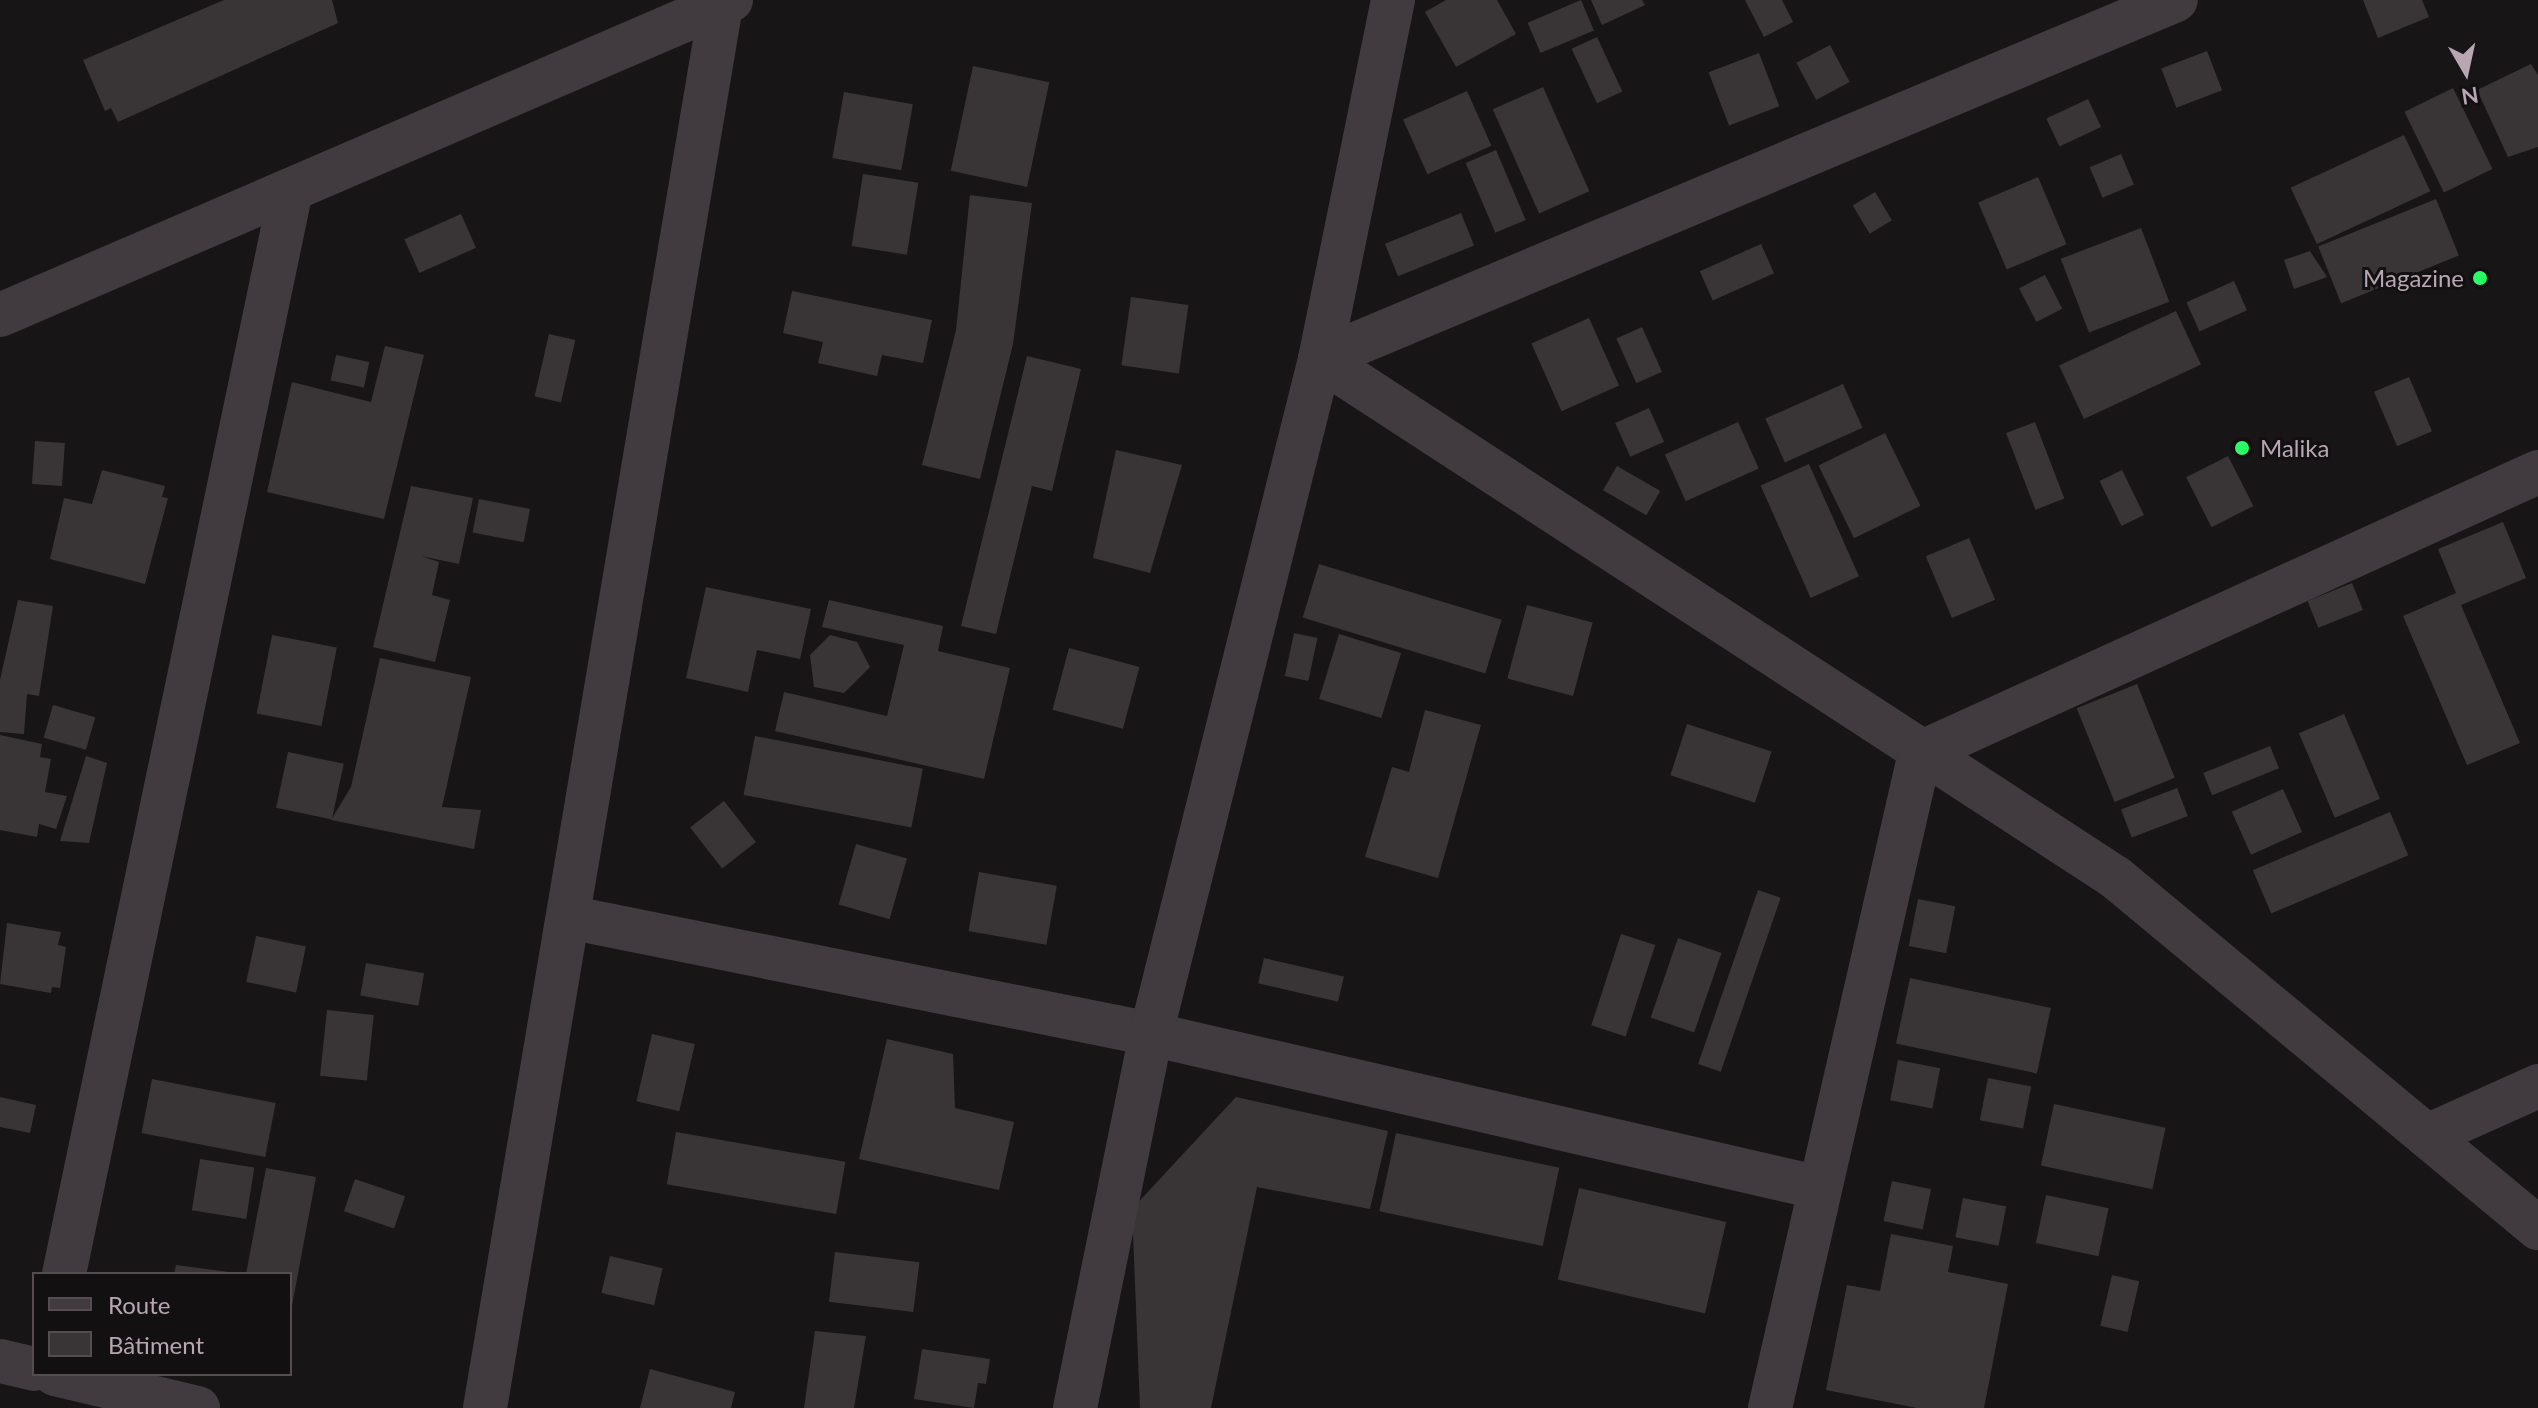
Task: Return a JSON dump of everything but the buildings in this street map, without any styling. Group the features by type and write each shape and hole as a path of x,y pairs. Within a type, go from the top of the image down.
{"street":[{"path":"1075,1408 1151,1034 1320,359 1393,0"},
{"path":"1320,359 2176,0"},
{"path":"0,315 725,1"},
{"path":"485,1408 725,1"},
{"path":"64,1272 291,190"},
{"path":"1320,359 1920,753 2115,877 2538,1228"},
{"path":"1920,753 2538,472"},
{"path":"1770,1408 1920,753"},
{"path":"568,917 1151,1034 1820,1188"},
{"path":"2427,1136 2538,1086"},
{"path":"0,1361 32,1369"},
{"path":"63,1376 198,1408"}],"place":[{"name":"Magazine","path":"2480,278"},
{"name":"Malika","path":"2242,448"}]}
